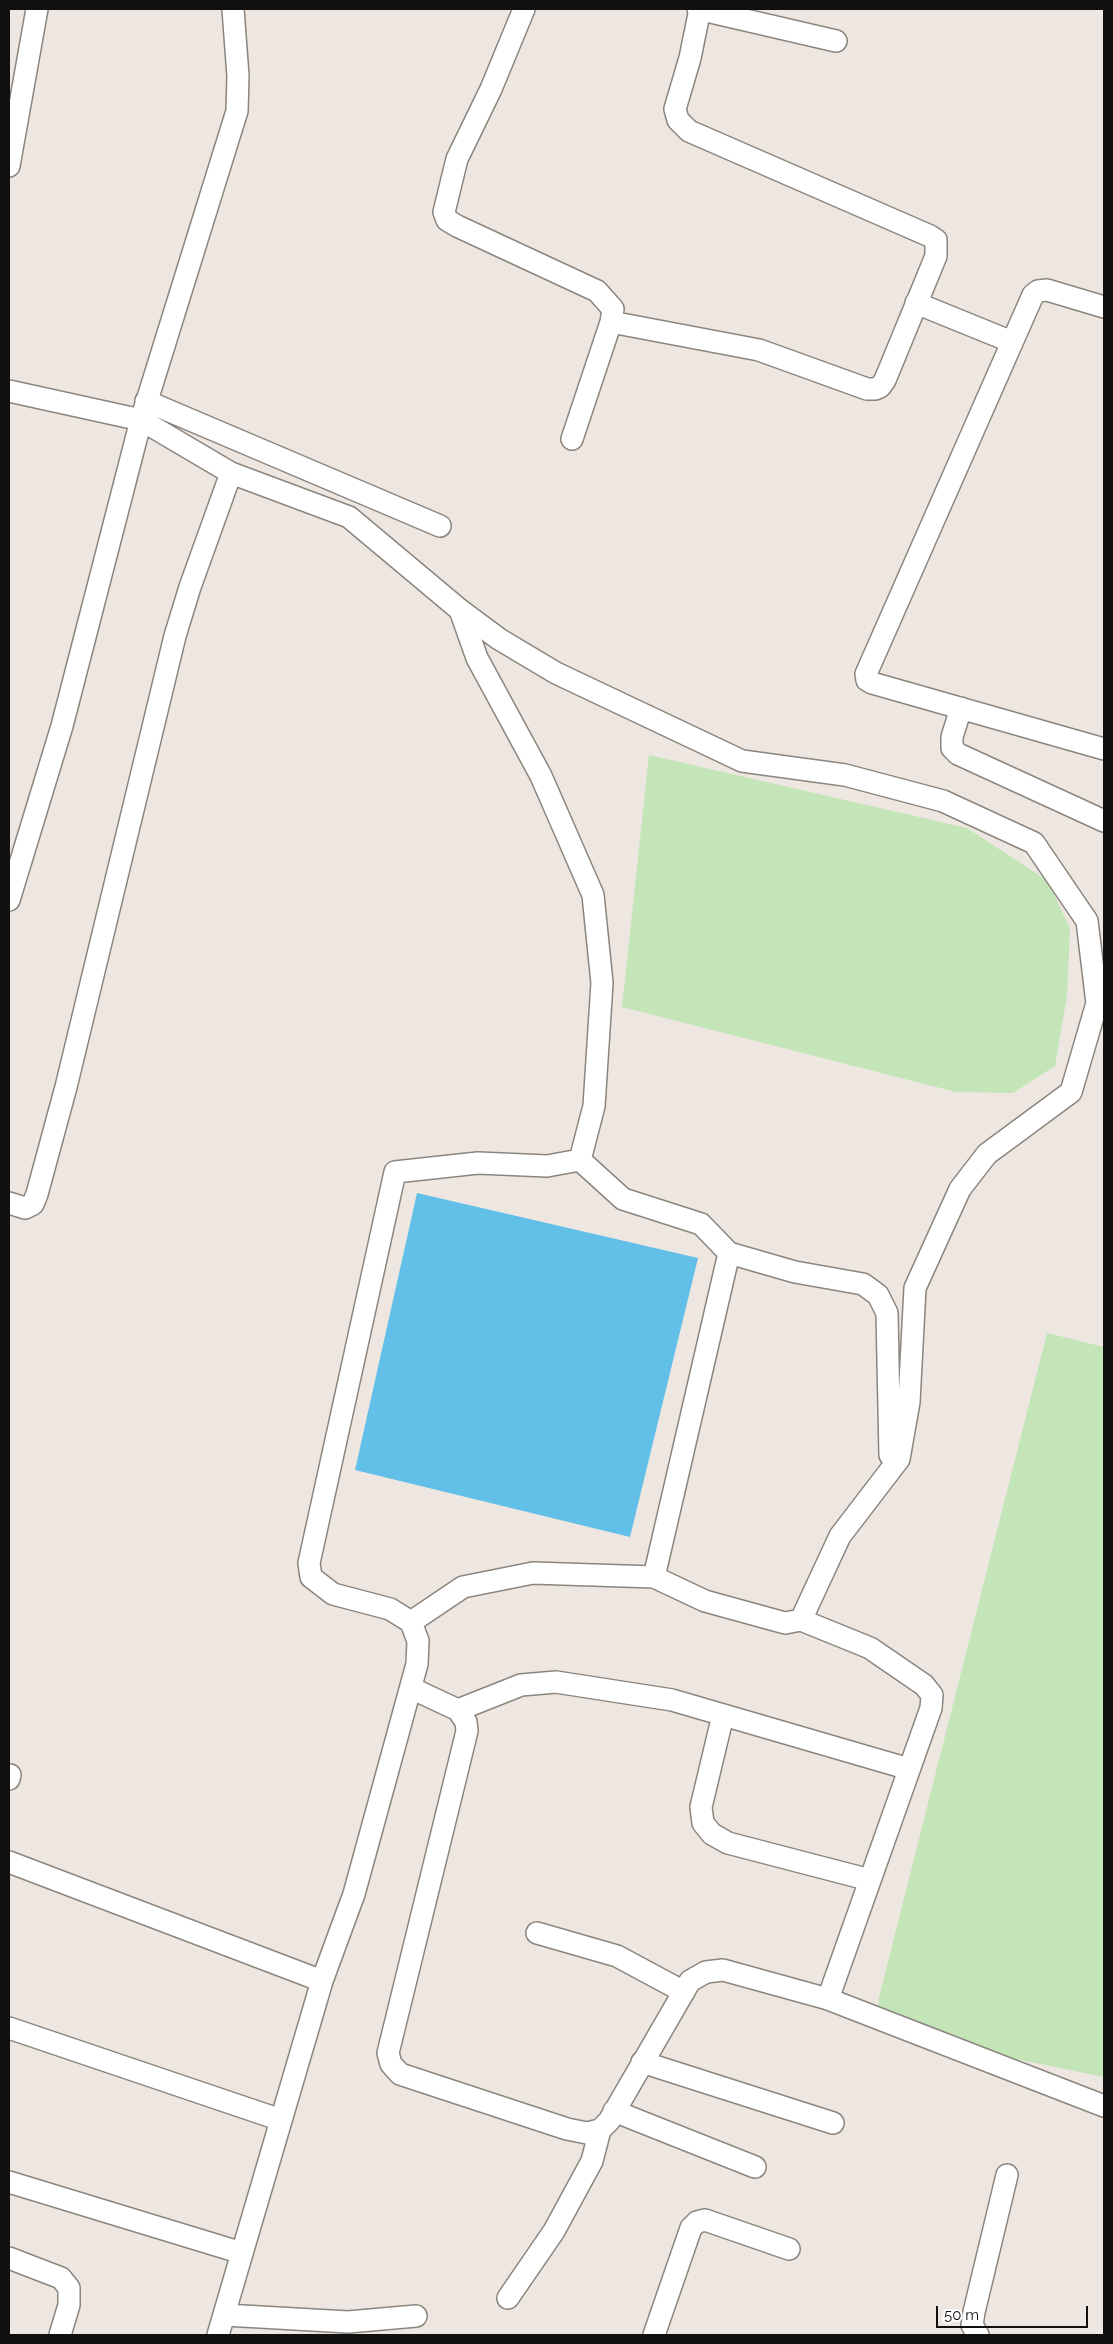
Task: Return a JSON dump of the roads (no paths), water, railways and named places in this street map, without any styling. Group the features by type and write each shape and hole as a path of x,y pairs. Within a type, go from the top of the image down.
{"street":[{"path":"9,166 37,9"},
{"path":"9,900 62,726 144,411 237,111 238,76 233,9"},
{"path":"524,9 491,90 457,159 444,212 447,220 458,226 597,291 613,308 612,322 572,439"},
{"path":"612,322 759,350 867,389 875,389 885,380 936,256 936,240 689,131 678,120 675,109 690,58 699,9 836,41"},
{"path":"1104,307 1055,291 1038,291 1033,295 866,674 866,680 872,683 1104,749"},
{"path":"916,304 1012,342"},
{"path":"9,391 144,411 440,526"},
{"path":"144,411 231,473 349,517 460,610 498,638 556,673 742,761 845,775 943,801 1034,843 1087,921 1097,1003 1071,1092 987,1154 960,1189 915,1288 909,1402 899,1459 840,1536 801,1620"},
{"path":"9,1203 25,1208 33,1204 38,1194 66,1087 175,636 190,587 231,473"},
{"path":"460,610 477,658 541,776 593,895 602,983 594,1106 580,1160"},
{"path":"961,708 952,737 952,748 958,754 1104,821"},
{"path":"580,1160 622,1198 701,1224 729,1253 795,1272 863,1284 878,1294 887,1313 890,1470"},
{"path":"218,2335 322,1981 354,1894 417,1664 418,1641 411,1622 390,1609 333,1594 311,1577 309,1563 395,1172 478,1163 547,1166 580,1160"},
{"path":"654,1577 729,1253"},
{"path":"411,1622 463,1587 533,1573 654,1577 705,1601 784,1623 801,1620 870,1648 924,1685 932,1695 931,1708 828,1999"},
{"path":"458,1710 522,1685 556,1682 672,1700 909,1769"},
{"path":"411,1688 458,1710 466,1722 464,1746 388,2053 390,2064 400,2074 413,2080 540,2120 587,2133 600,2130"},
{"path":"723,1715 701,1807 703,1823 712,1834 728,1843 870,1880"},
{"path":"9,1862 322,1981"},
{"path":"537,1933 617,1956 684,1992"},
{"path":"508,2298 554,2231 592,2161 600,2130 609,2121 690,1981 706,1972 723,1970 828,1999 1104,2106"},
{"path":"9,2028 281,2120"},
{"path":"642,2062 833,2123"},
{"path":"614,2111 755,2167"},
{"path":"978,2335 972,2324 974,2312 1007,2175"},
{"path":"9,2182 242,2253"},
{"path":"654,2335 691,2228 697,2222 706,2220 789,2248"},
{"path":"9,2258 61,2278 69,2288 70,2305 60,2335"},
{"path":"225,2315 348,2322 416,2316"}],"water":[{"path":"417,1193 698,1258 630,1537 355,1470"}]}
